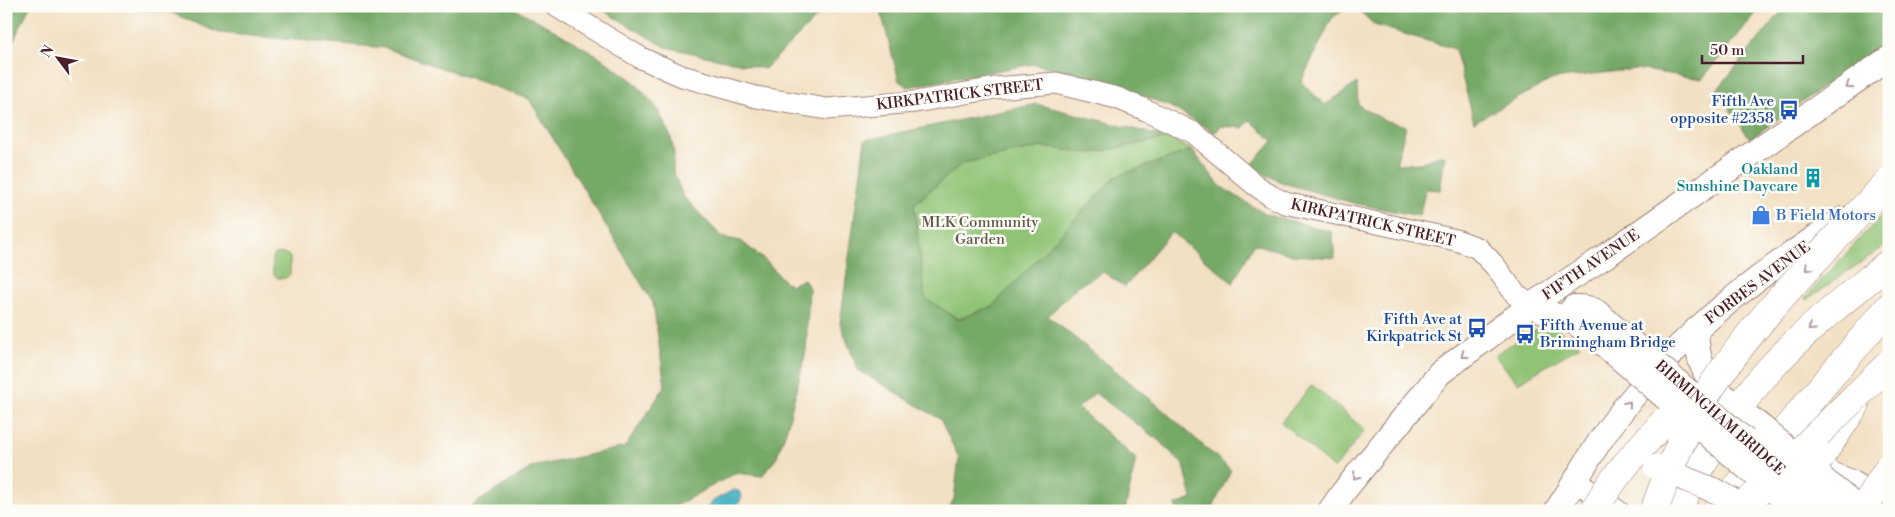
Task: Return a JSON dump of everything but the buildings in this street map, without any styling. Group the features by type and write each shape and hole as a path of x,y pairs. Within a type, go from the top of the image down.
{"highway":[{"path":"1594,511 1604,492 1620,470 1889,181"},
{"path":"1678,511 1713,444 1753,388 1802,337 1889,263"},
{"path":"1719,511 1889,307"},
{"path":"1654,511 1679,447 1694,416 1755,326"},
{"path":"1786,511 1814,466 1889,362"},
{"path":"1738,511 1889,362"},
{"path":"1862,511 1889,467"}],"main road":[{"name":"FIFTH AVENUE","path":"1330,511 1344,491 1440,373 1531,305 1607,255 1889,58"},
{"name":"FORBES AVENUE","path":"1556,511 1598,444 1646,382 1696,330 1735,297 1823,233 1842,220 1889,196"},
{"name":"BIRMINGHAM BRIDGE","path":"1531,305 1570,319 1608,336 1827,511"},
{"path":"1696,330 1702,366 1706,375 1719,390 1862,511"},
{"name":"BIRMINGHAM BRIDGE","path":"1608,336 1797,511"},
{"path":"1598,444 1718,492 1752,511"}],"street":[{"name":"KIRKPATRICK STREET","path":"556,6 641,58 682,76 756,97 827,109 915,102 995,88 1056,83 1117,98 1194,132 1254,184 1285,203 1456,240 1478,248 1495,266 1516,295 1531,305"},
{"path":"1719,511 1757,470 1764,465 1783,460 1804,462 1825,469 1864,487 1889,503"},
{"path":"1576,481 1618,511"}],"green space":[{"path":"6,6 30,6 6,57"},
{"path":"112,6 509,6 600,57 634,82 657,108 671,137 674,153 673,171 683,196 722,237 741,241 768,263 784,281 791,285 804,279 809,288 806,351 787,428 776,459 762,476 736,473 677,505 656,511 464,511 532,467 625,447 665,386 653,303 529,99 385,48 219,33 172,13"},
{"path":"596,6 828,6 765,69 665,47"},
{"path":"908,6 1350,6 1332,18 1301,82 1325,105 1357,83 1358,105 1384,120 1406,126 1396,164 1420,163 1440,155 1445,156 1440,190 1426,189 1419,216 1353,203 1283,183 1250,167 1273,141 1250,120 1243,128 1221,126 1215,133 1171,107 1102,79 1034,64 908,87 899,81 881,12"},
{"path":"1355,6 1762,6 1702,79 1636,69 1553,79 1474,122 1455,49 1374,25"},
{"path":"1786,6 1889,6 1889,40 1750,139 1717,90"},
{"path":"1036,104 1169,138 1091,153 1042,147 963,163 914,204 925,298 958,319 993,306 1115,177 1192,150 1220,186 1265,214 1332,232 1335,258 1293,255 1254,244 1233,283 1171,232 1125,287 1103,272 1078,286 1048,316 1154,402 1231,470 1211,511 1177,511 1176,505 1192,499 1184,465 1158,440 1095,393 1078,408 1136,459 1125,511 946,511 954,499 959,458 940,419 858,370 840,323 865,140"},
{"name":"MLK Community Garden","path":"1169,138 1192,150 1115,177 993,306 958,319 925,298 914,205 962,163 1042,147 1091,153"},
{"path":"1889,213 1889,243 1806,300 1805,298 1880,217"},
{"path":"277,253 290,257 290,274 286,278 278,278 273,274 272,257"},
{"path":"1548,322 1580,346 1518,383 1494,355"},
{"path":"1312,385 1365,430 1334,469 1281,422"}],"water":[{"path":"733,490 739,491 742,497 735,511 704,511 713,501"}],"place":[{"name":"Fifth Ave opposite #2358","path":"1789,110"},
{"name":"Oakland Sunshine Daycare","path":"1813,178"},
{"name":"B Field Motors","path":"1761,215"},
{"name":"Fifth Ave at Kirkpatrick St","path":"1477,328"},
{"name":"Fifth Avenue at Brimingham Bridge","path":"1525,334"}]}
